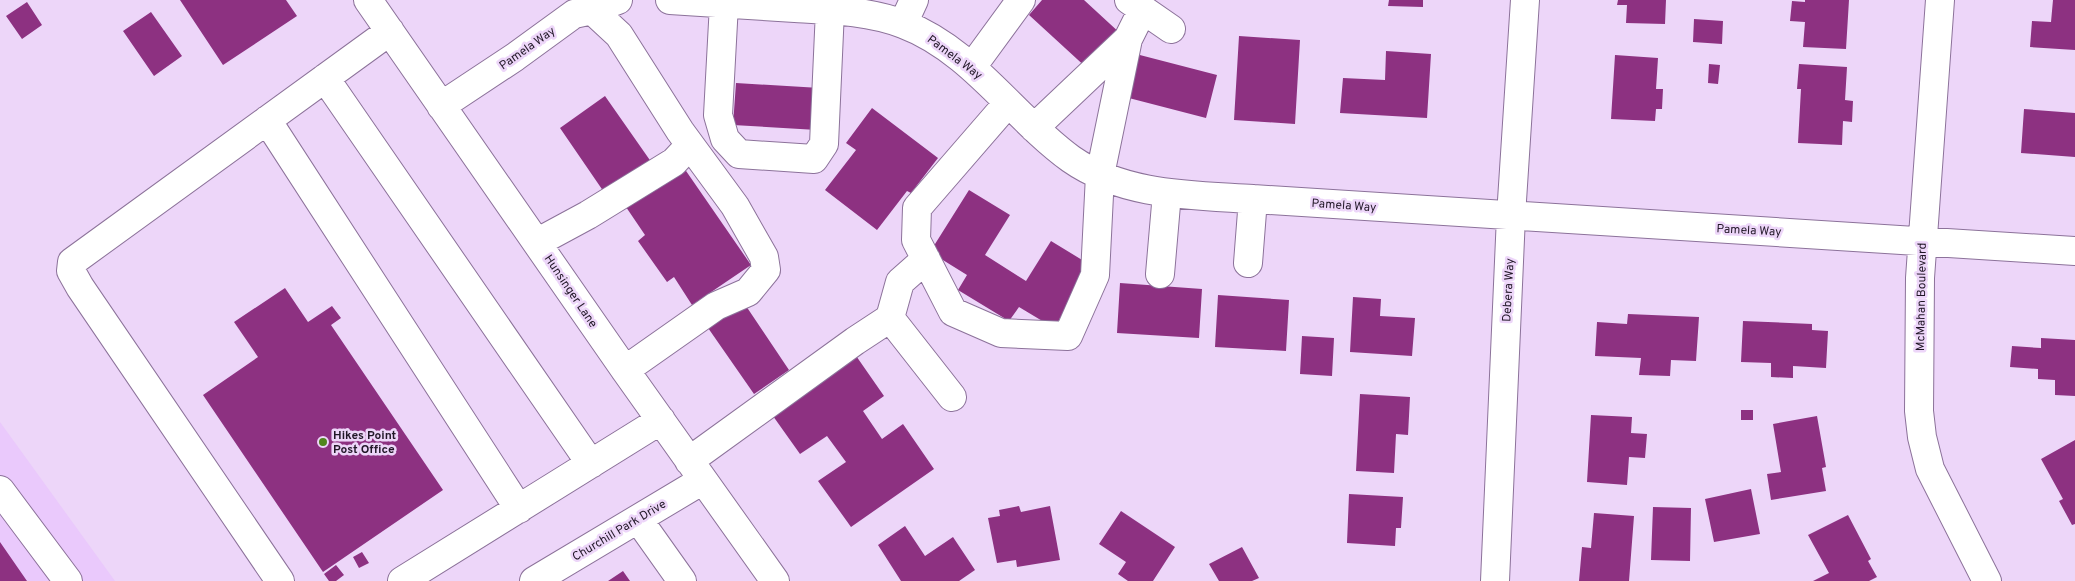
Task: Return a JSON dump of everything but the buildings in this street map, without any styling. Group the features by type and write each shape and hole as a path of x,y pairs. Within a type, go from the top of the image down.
{"street":[{"name":"Hunsinger Lane","path":"368,0 538,242 625,370 775,581"},
{"name":"Pamela Way","path":"441,106 515,57 574,14 592,10 618,0"},
{"name":"Pamela Way","path":"670,0 830,10 875,16 909,12 930,37 972,67 1034,128 1072,160 1100,175 1144,190 1511,216 2075,250"},
{"path":"972,67 1021,0"},
{"name":"Debera Way","path":"1494,581 1511,216 1525,0"},
{"name":"McMahan Boulevard","path":"1940,0 1922,241 1919,411 1922,437 1930,469 1987,581"},
{"path":"736,3 718,115 725,139 739,154 814,159 824,144 830,10"},
{"path":"1008,103 917,208 916,240 953,312 1001,333 1068,336 1094,276 1100,175 1136,5 1171,29"},
{"path":"592,10 619,35 690,145 735,206 764,257 766,270 748,292 716,306 625,370"},
{"path":"280,581 85,295 71,271 72,262 390,31"},
{"path":"1034,128 1128,39"},
{"path":"325,78 591,464"},
{"path":"267,120 519,509"},
{"path":"538,242 588,215 674,162 690,145"},
{"path":"1160,274 1167,193"},
{"path":"1248,263 1253,199"},
{"path":"926,259 900,282 890,318 952,396"},
{"name":"Churchill Park Drive","path":"534,581 638,518 855,341 890,318"},
{"path":"402,581 661,420"},
{"path":"0,490 68,581"},
{"path":"638,518 682,581"}],"shaded area":[{"path":"0,422 115,581 0,581"}],"place":[{"name":"Hikes Point Post Office","path":"323,442"}]}
